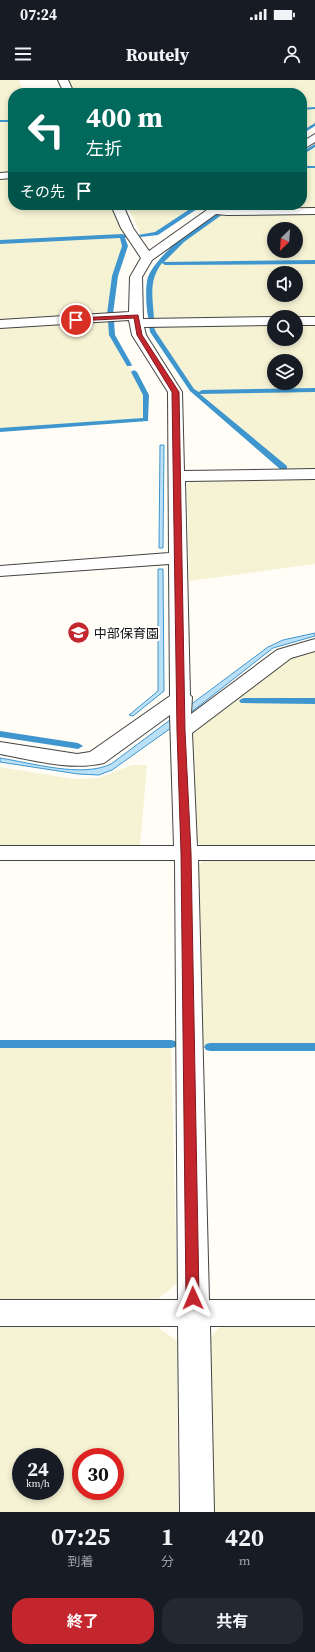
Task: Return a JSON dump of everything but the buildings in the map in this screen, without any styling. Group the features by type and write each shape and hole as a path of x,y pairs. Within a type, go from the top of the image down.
{"street":[{"path":"307,143 315,137"},
{"path":"119,210 127,228 147,258"},
{"path":"197,1512 186,853 181,715 176,392 139,335 136,319 136,277 147,258 213,210"},
{"path":"223,210 227,212 315,211"},
{"path":"0,324 136,319 267,321"},
{"path":"303,321 315,321"},
{"path":"177,476 315,474"},
{"path":"0,571 178,558"},
{"path":"0,748 77,760 96,758 181,715 284,654 315,645"},
{"path":"0,853 315,853"},
{"path":"0,1313 315,1313"}],"shaded area":[{"path":"0,80 19,80 22,88 8,88 8,174 0,175"},
{"path":"68,80 315,80 315,124 307,130 307,88 72,88"},
{"path":"315,145 315,209 307,209 307,151"},
{"path":"8,177 8,210 113,210 125,236 122,236 125,246 115,276 110,312 101,313 102,316 0,322 0,178"},
{"path":"129,210 192,210 156,234 141,235"},
{"path":"315,212 315,318 303,318 303,310 267,310 267,317 151,319 151,278 160,263 181,241 221,213"},
{"path":"111,320 112,336 146,395 146,420 0,430 0,326"},
{"path":"267,324 267,346 303,346 303,324 315,324 315,471 288,471 192,390 153,332 151,326"},
{"path":"315,478 315,564 189,581 187,484 194,480"},
{"path":"315,650 315,847 207,847 196,842 192,733 291,657"},
{"path":"132,765 147,765 140,845 0,845 0,767 74,779 99,778"},
{"path":"204,859 315,859 315,1047 202,1047 196,869"},
{"path":"0,1044 171,1044 177,1283 156,1301 0,1301"},
{"path":"222,1324 315,1324 315,1512 213,1512 209,1339"},
{"path":"0,1325 155,1325 177,1341 178,1512 0,1512"}],"water":[{"path":"160,445 164,445 163,548 159,548"},
{"path":"158,569 163,569 164,691 133,716 129,715 158,691"},
{"path":"315,633 315,636 273,648 171,728 112,770 99,775 78,774 0,762 0,758 72,770 99,768 111,764 268,647 283,640"}],"waterway":[{"path":"307,109 315,108"},
{"path":"0,121 8,121"},
{"path":"307,130 315,124"},
{"path":"307,151 315,145"},
{"path":"307,167 315,167"},
{"path":"141,235 156,234 192,210"},
{"path":"151,319 150,281 157,267 172,249 221,213"},
{"path":"0,242 122,236"},
{"path":"110,314 115,276 125,246 122,236"},
{"path":"165,263 315,262"},
{"path":"111,321 112,335 129,365"},
{"path":"151,326 153,332 192,390 284,468"},
{"path":"0,430 146,420 146,395 134,372"},
{"path":"202,392 315,390"},
{"path":"244,701 315,701"},
{"path":"0,734 78,746"},
{"path":"0,1044 171,1044"},
{"path":"210,1047 315,1047"}],"place":[{"name":"中部保育園","path":"79,633"}],"route":[{"path":"76,320 136,316 139,335 176,392 178,558 182,697 181,731 186,853 193,1298"}]}
